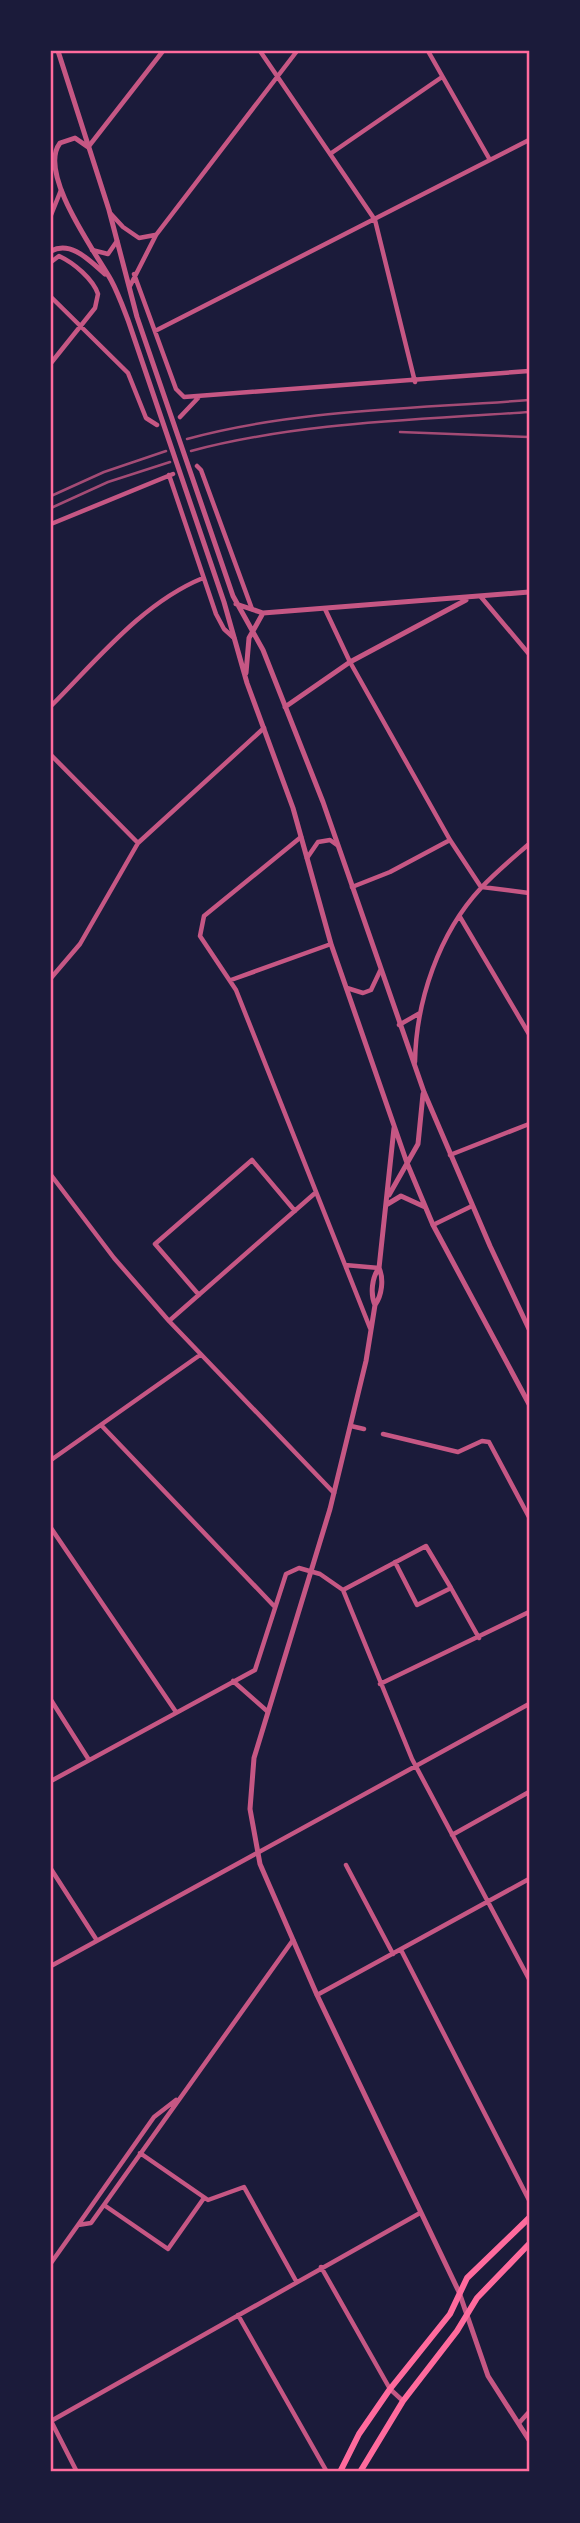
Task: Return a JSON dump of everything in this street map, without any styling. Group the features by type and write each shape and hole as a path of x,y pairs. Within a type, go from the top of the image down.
{"main road":[{"path":"340,2472 359,2434 390,2389 450,2314 458,2292 467,2278 529,2218"},
{"path":"360,2472 403,2401 467,2316 477,2298 529,2244"}],"street":[{"path":"58,51 109,210 137,317 236,604 252,632 285,706 338,845 415,1070 472,1206 529,1329"},
{"path":"88,147 163,51"},
{"path":"260,51 375,220 415,382"},
{"path":"129,290 134,274 156,235 298,51"},
{"path":"428,51 490,160"},
{"path":"330,154 442,77"},
{"path":"54,160 56,148 65,140 78,139 88,147"},
{"path":"155,331 529,140"},
{"path":"51,152 77,227 112,282 128,320 207,552 247,683 265,727 301,837 331,944 407,1163 433,1225 529,1404"},
{"path":"51,215 62,186"},
{"path":"109,210 118,223 135,236 143,239 156,235"},
{"path":"89,248 98,254 108,254 117,241"},
{"path":"51,251 61,247 78,252 112,282"},
{"path":"51,262 62,257 90,280 98,294 95,308 51,363"},
{"path":"134,274 178,394 187,397 415,382 529,371"},
{"path":"51,298 128,373 146,418 157,425"},
{"path":"180,417 202,397"},
{"path":"197,466 201,470 252,610"},
{"path":"51,524 171,475 203,578 220,622 234,638"},
{"path":"51,706 153,607 177,589 203,578"},
{"path":"236,604 263,613 529,592"},
{"path":"481,597 529,654"},
{"path":"285,706 350,662 470,598"},
{"path":"325,608 350,662 450,840 481,887 529,893"},
{"path":"247,683 246,656 252,632 263,613"},
{"path":"51,978 75,950 138,843 265,727"},
{"path":"51,755 138,843"},
{"path":"301,837 204,916 200,936 231,980 314,1194 372,1332"},
{"path":"306,859 318,842 330,840 338,845"},
{"path":"352,887 450,840"},
{"path":"415,1070 421,1012 430,976 460,917 481,887 529,844"},
{"path":"460,917 529,1034"},
{"path":"231,980 331,944"},
{"path":"347,988 363,993 370,990 380,971"},
{"path":"399,1025 421,1012"},
{"path":"386,1205 421,1134 424,1092"},
{"path":"450,1155 529,1124"},
{"path":"394,1125 379,1268 375,1273 373,1288 375,1305 372,1332 334,1493 267,1711 250,1787 255,1853 317,1995 458,2292 488,2376 529,2440"},
{"path":"199,1295 155,1244 252,1160 295,1211"},
{"path":"51,1175 114,1258 169,1321 334,1493"},
{"path":"169,1321 314,1194"},
{"path":"386,1205 401,1196 425,1207"},
{"path":"433,1225 472,1206"},
{"path":"345,1265 379,1268"},
{"path":"51,1460 200,1355"},
{"path":"101,1425 274,1606"},
{"path":"351,1426 363,1429"},
{"path":"383,1434 457,1452 482,1441 489,1443 529,1517"},
{"path":"51,1528 176,1712"},
{"path":"343,1590 428,1546 479,1638"},
{"path":"395,1562 417,1605 451,1588"},
{"path":"51,1781 255,1670 274,1606 289,1572 299,1567 312,1571 343,1590 415,1766 529,1979"},
{"path":"380,1684 529,1612"},
{"path":"233,1681 267,1711"},
{"path":"51,1700 89,1760"},
{"path":"51,1966 529,1704"},
{"path":"452,1835 529,1792"},
{"path":"346,1865 393,1954"},
{"path":"51,1869 96,1939"},
{"path":"317,1995 529,1879"},
{"path":"78,2225 91,2223 293,1940"},
{"path":"401,1950 529,2200"},
{"path":"51,2263 154,2117 180,2098"},
{"path":"140,2153 211,2201 244,2186 296,2281"},
{"path":"104,2205 168,2249 204,2198"},
{"path":"77,2472 51,2421 420,2213"},
{"path":"321,2267 390,2389 403,2401"},
{"path":"238,2315 327,2472"},
{"path":"519,2423 529,2412"}],"railway":[{"path":"187,439 229,429 314,416 529,400"},
{"path":"191,451 232,441 317,428 529,412"},
{"path":"400,432 529,437"},
{"path":"51,496 104,472 166,451"},
{"path":"51,508 108,482 170,462"}]}
